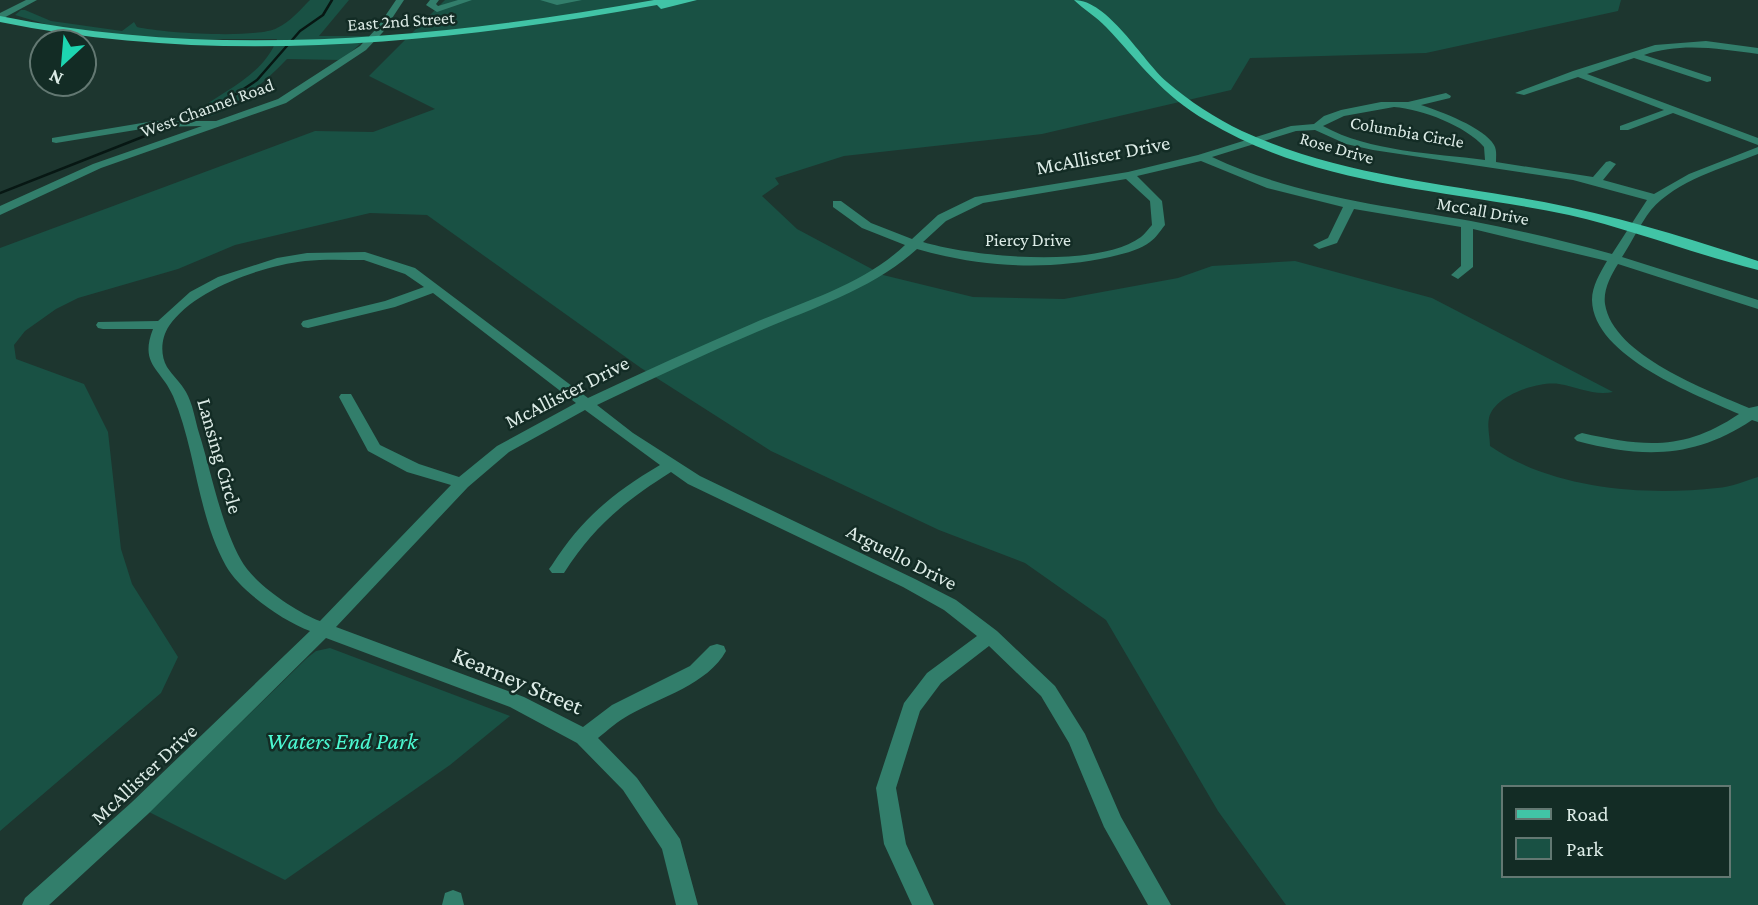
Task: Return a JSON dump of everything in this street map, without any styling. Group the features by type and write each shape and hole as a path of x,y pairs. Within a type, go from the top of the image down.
{"main road":[{"name":"East 2nd Street","path":"402,38 539,21 670,0"},
{"name":"East 2nd Street","path":"0,18 62,33 118,40 313,43 402,38 550,23 692,0"},
{"name":"Rose Drive","path":"1079,0 1110,23 1168,89 1207,116 1255,139 1325,166 1378,179 1512,200 1634,228 1756,262"},
{"name":"Rose Drive","path":"1088,0 1118,23 1178,89 1255,139"}],"street":[{"path":"0,18 33,0"},
{"name":"West Channel Road","path":"0,211 97,166 282,101 348,60 380,30 400,0"},
{"path":"435,0 430,5 437,9 468,0"},
{"path":"544,0 578,0"},
{"path":"1520,93 1658,47 1679,44 1722,45 1758,51"},
{"path":"1635,55 1707,79"},
{"path":"1576,73 1758,142"},
{"path":"1410,104 1446,96"},
{"name":"Columbia Circle","path":"1491,164 1490,146 1480,136 1445,117 1410,104 1382,104 1336,115 1322,120 1317,127 1334,136 1383,148 1595,182 1632,190 1656,199"},
{"path":"1624,128 1673,110"},
{"path":"56,140 181,122 222,124"},
{"name":"McAllister Drive","path":"33,905 140,808 322,630 461,484 503,449 587,404 681,359 841,293 885,269 942,218 979,200 1128,176 1202,157 1295,128 1317,127"},
{"path":"1755,413 1673,379 1636,356 1622,343 1601,315 1598,286 1645,209 1656,199 1679,183 1758,150"},
{"name":"McCall Drive","path":"1202,157 1261,183 1350,204 1535,238 1758,305"},
{"path":"1595,182 1610,164"},
{"name":"Piercy Drive","path":"837,204 859,223 916,243 966,256 1019,262 1118,252 1146,239 1158,227 1161,218 1153,197 1128,176"},
{"path":"1319,245 1333,240 1350,204"},
{"path":"1458,275 1466,267 1467,224"},
{"path":"103,325 162,325 195,295 223,279 277,262 307,257 365,256 410,271 587,404"},
{"path":"308,324 390,304 432,289"},
{"name":"Lansing Circle","path":"162,325 155,354 159,366 180,394 219,526 234,565 271,602 296,619 322,630"},
{"path":"346,397 374,448 413,468 461,484"},
{"name":"Arguello Drive","path":"587,404 694,480 950,605 990,636 1048,691 1079,740 1112,821 1160,905"},
{"path":"1582,438 1616,446 1659,448 1716,435 1755,413"},
{"path":"558,569 576,539 602,510 671,465"},
{"name":"Kearney Street","path":"322,630 517,702 584,737 630,785 672,846 687,905"},
{"path":"923,905 895,844 886,788 911,708 934,678 990,636"},
{"path":"584,737 619,711 697,671 717,651"}],"green space":[{"path":"310,0 349,0 319,36 369,36 342,60 287,59 232,106 207,117 196,118 194,113 252,73 271,52 277,39 146,39 98,32 98,28 52,26 15,15 25,10 51,21 122,31 134,22 137,27 209,34 266,31 277,28 295,16"},
{"path":"445,0 1621,0 1618,11 1426,53 1250,58 1231,90 1042,134 844,156 775,178 779,184 762,196 797,229 883,275 973,297 1064,299 1178,278 1212,266 1295,261 1432,298 1613,392 1593,392 1550,384 1529,387 1508,396 1493,410 1488,428 1490,446 1515,460 1541,472 1570,480 1629,490 1717,488 1758,477 1758,905 1286,905 1218,811 1106,620 1025,563 939,530 771,451 641,368 427,215 370,213 235,245 178,269 78,298 56,309 25,331 14,345 16,359 84,384 108,432 121,549 132,584 178,657 161,693 0,831 0,248 315,131 373,132 435,109 369,76"},
{"name":"Waters End Park","path":"330,648 510,716 450,765 285,880 149,812 307,658 316,651"}],"waterway":[{"path":"208,113 257,80 300,31 323,15 332,0"},
{"path":"0,193 150,134"}]}
